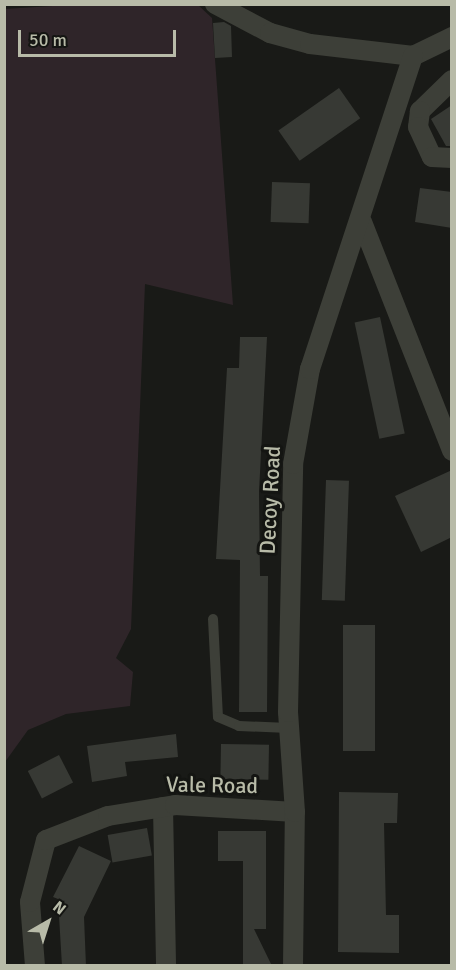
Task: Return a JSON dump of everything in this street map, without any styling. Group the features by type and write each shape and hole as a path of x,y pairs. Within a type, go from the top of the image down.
{"street":[{"path":"215,4 270,33 310,44 413,56 452,37"},
{"name":"Decoy Road","path":"293,966 295,812 289,728 293,464 310,369 362,222 413,56"},
{"path":"452,80 420,111 418,128 432,157 452,158"},
{"path":"362,222 452,451"},
{"path":"163,807 166,966"},
{"name":"Vale Road","path":"35,966 30,902 46,840 108,816 163,807 295,812"}],"lane":[{"path":"213,620 218,717 239,726 289,728"}],"shaded area":[{"path":"85,4 197,4 212,18 233,305 145,284 131,629 116,658 133,672 130,706 66,714 28,730 5,762 4,9"}],"building":[{"path":"224,22 231,26 232,57 215,58 213,23"},
{"path":"339,88 360,118 300,161 278,130"},
{"path":"452,105 452,146 446,146 431,119"},
{"path":"272,182 310,183 309,223 271,222"},
{"path":"420,188 452,192 452,228 415,222"},
{"path":"380,317 405,433 379,439 355,322"},
{"path":"240,337 267,337 259,492 260,576 268,576 267,712 239,712 240,560 216,559 227,368 239,368"},
{"path":"452,470 452,537 421,552 395,496"},
{"path":"326,480 349,481 345,601 322,600"},
{"path":"343,625 375,625 375,751 343,751"},
{"path":"176,734 178,757 125,762 127,776 92,782 87,746"},
{"path":"221,744 269,745 268,780 220,779"},
{"path":"59,755 73,783 42,799 28,771"},
{"path":"339,792 398,793 397,823 384,823 386,915 399,915 399,953 338,952"},
{"path":"147,828 152,856 112,863 108,835"},
{"path":"218,831 266,831 266,929 254,929 272,966 243,966 243,861 218,861"},
{"path":"79,846 111,861 84,917 86,966 62,966 58,899 53,897"}]}
